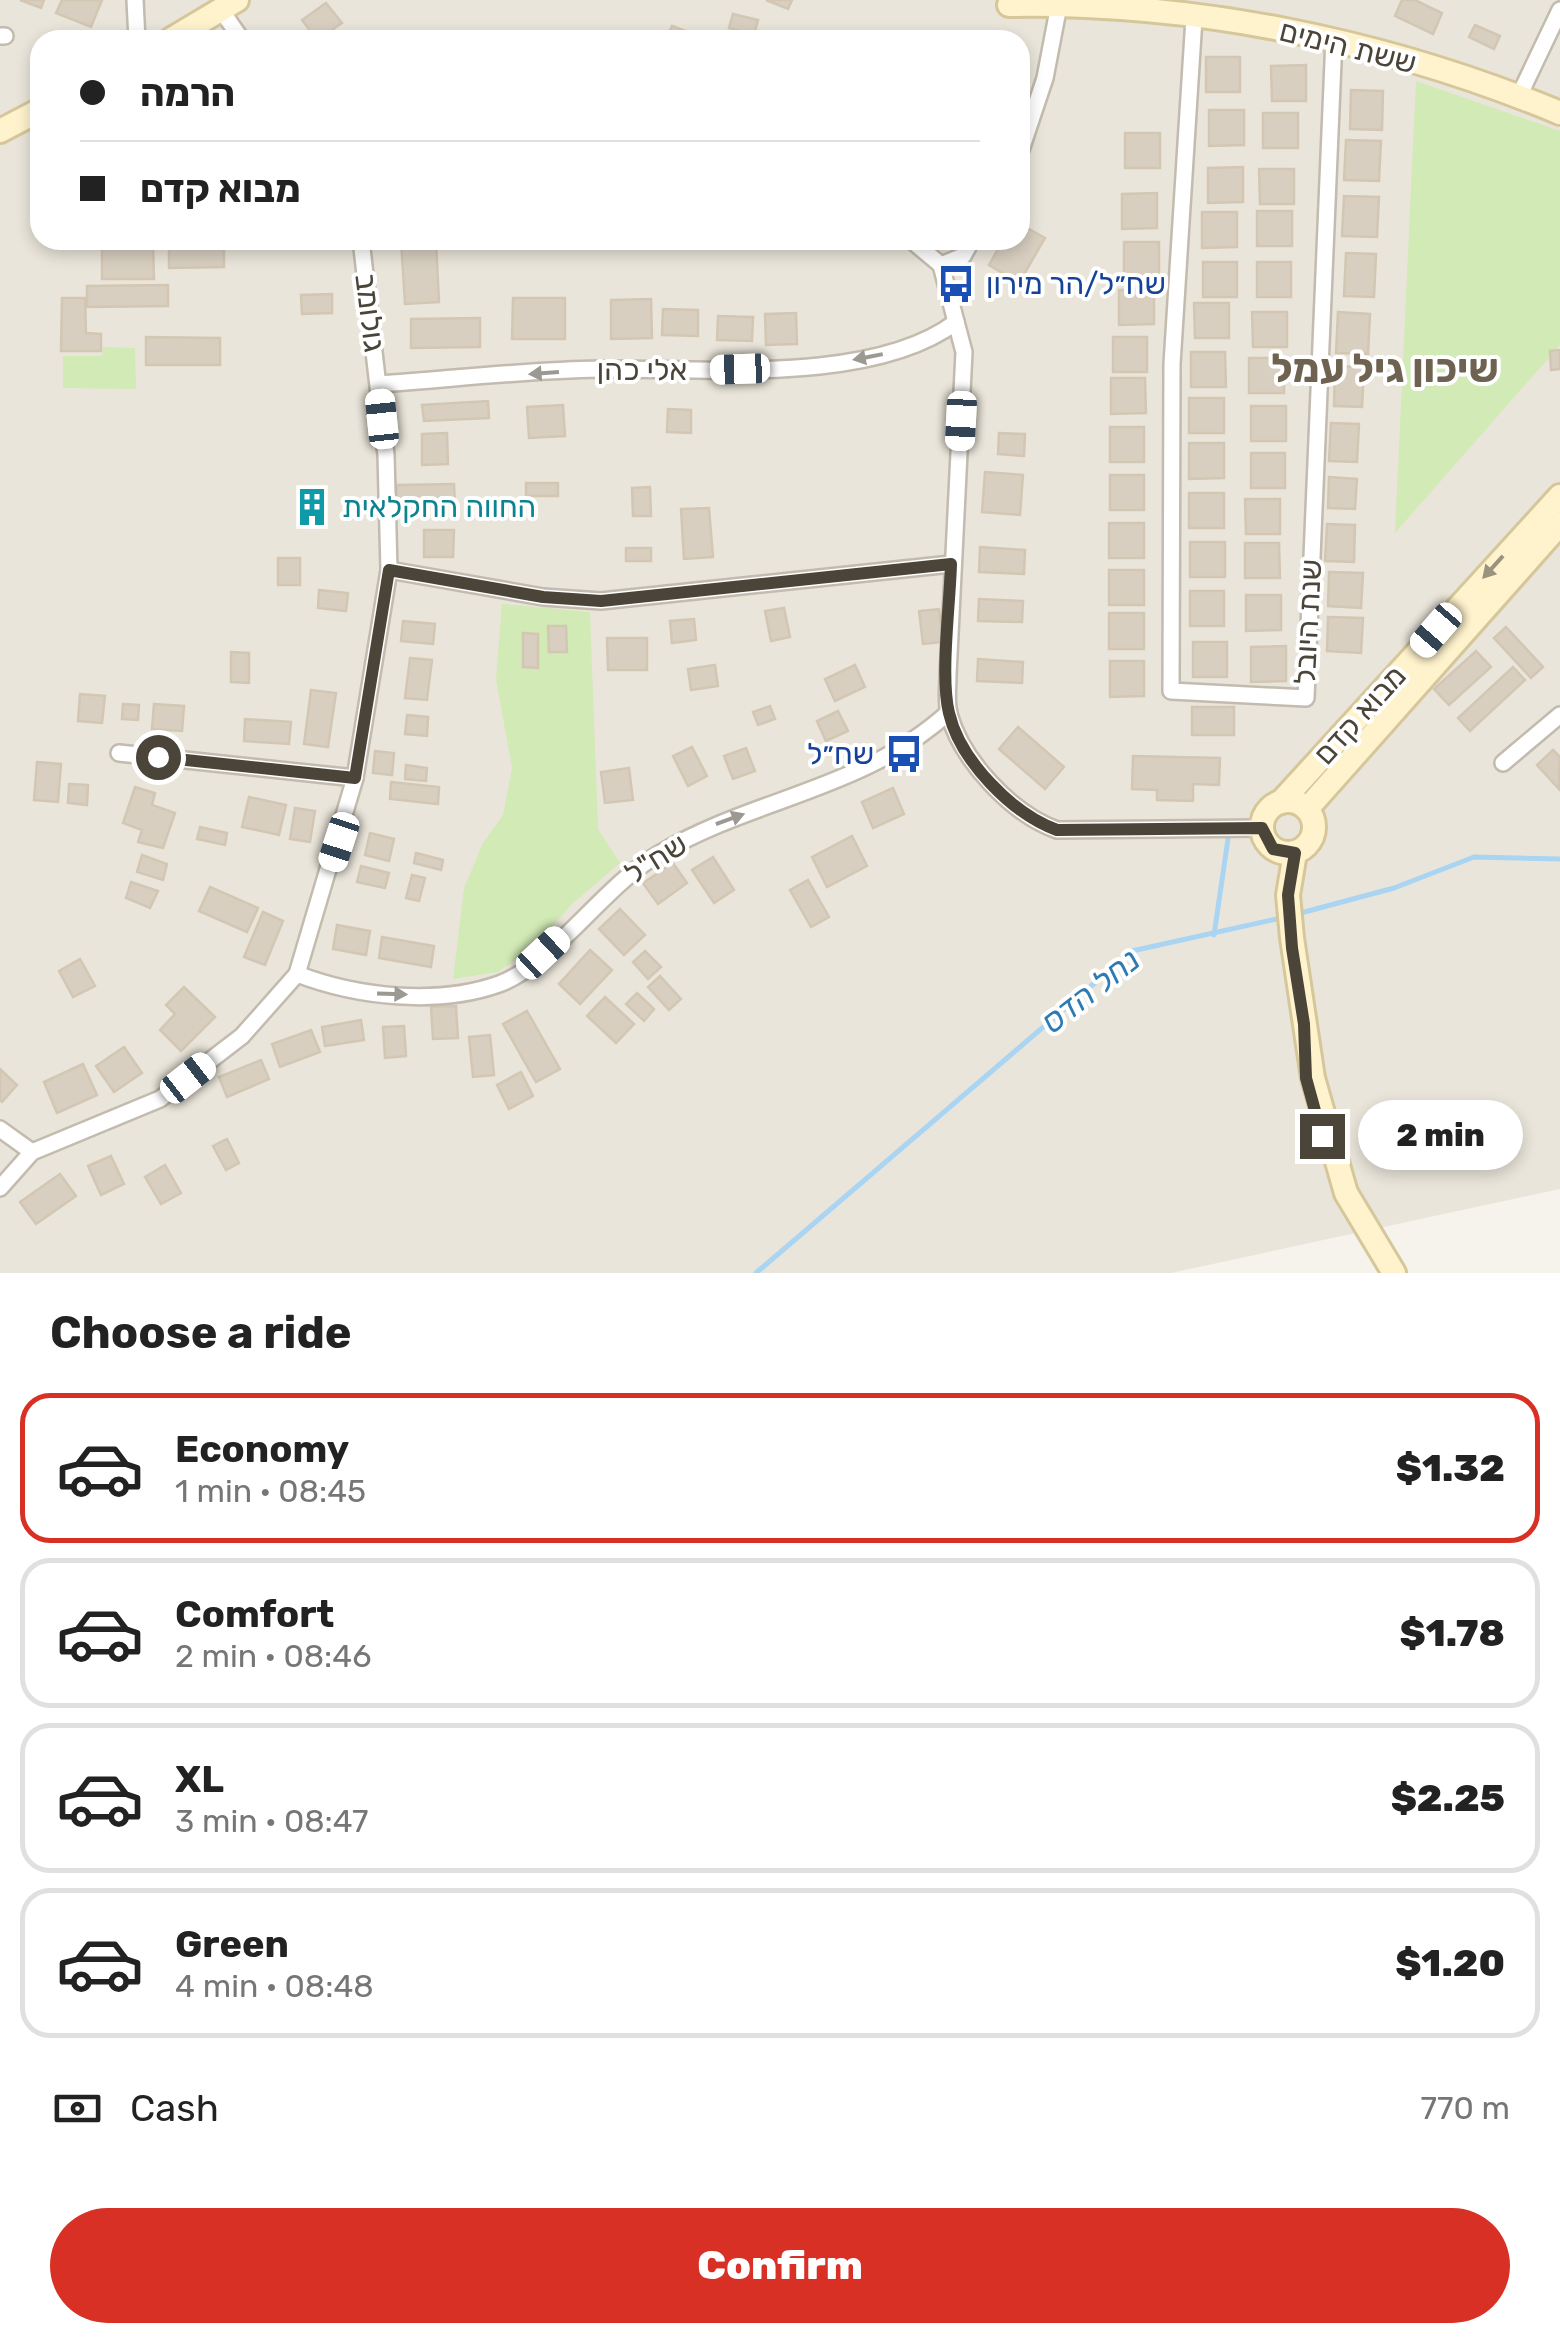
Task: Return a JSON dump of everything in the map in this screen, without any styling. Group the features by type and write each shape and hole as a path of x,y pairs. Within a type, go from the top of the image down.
{"street":[{"path":"136,0 136,30"},
{"name":"ששת הימים","path":"1004,2 1194,18 1334,38 1519,96 1560,113"},
{"path":"1030,123 1045,78 1059,4"},
{"path":"187,30 229,5 238,30"},
{"path":"1519,96 1560,10"},
{"name":"שנת היובל","path":"1194,18 1172,364 1171,691 1306,698 1334,38"},
{"path":"0,131 30,115"},
{"name":"גולומב","path":"297,974 355,778 389,570 386,455 362,250"},
{"path":"924,250 942,265 964,352 951,564 948,712 964,746 992,782 1032,821 1057,830 1262,828"},
{"path":"942,265 963,256 966,250"},
{"name":"אלי כהן","path":"379,384 596,369 768,368 865,359 929,342 956,322"},
{"name":"מבוא קדם","path":"1281,802 1560,496"},
{"name":"מבוא קדם","path":"1307,809 1560,524"},
{"path":"389,570 543,597 601,601 951,564"},
{"name":"שח\"ל","path":"297,974 332,988 378,994 449,993 499,984 520,974 616,884 654,857 705,828 803,796 876,763 914,744 948,712"},
{"path":"1504,763 1560,716"},
{"path":"119,752 355,778"},
{"path":"1295,853 1273,849 1262,828 1268,811 1281,802 1307,809 1314,834 1295,853 1288,895 1313,1078 1346,1193 1394,1273"},
{"path":"0,1188 32,1152 160,1099 242,1036 297,974"},
{"path":"1304,1024 1306,1078 1338,1195 1382,1273"},
{"path":"0,1129 32,1152"}],"shaded area":[{"path":"0,0 1560,0 1560,1189 1171,1273 0,1273"}],"green space":[{"path":"1416,81 1560,131 1560,345 1395,533"},
{"path":"103,347 135,348 136,389 63,388 63,356 102,356"},
{"path":"502,604 590,612 598,829 620,863 572,904 534,947 498,972 453,979 464,888 483,843 503,815 512,768 496,679"}],"building":[{"path":"20,0 44,0 41,8"},
{"path":"62,0 102,0 91,27 56,13"},
{"path":"766,0 792,0 788,9"},
{"path":"1402,0 1415,0 1442,13 1433,34 1395,16"},
{"path":"326,3 342,23 332,30 310,30 302,20"},
{"path":"733,14 758,20 755,30 729,28"},
{"path":"1475,25 1500,36 1494,49 1469,37"},
{"path":"1206,57 1240,57 1240,92 1206,92"},
{"path":"1306,65 1306,101 1272,101 1271,66"},
{"path":"1351,90 1383,91 1382,130 1350,129"},
{"path":"1209,110 1244,110 1244,145 1209,146"},
{"path":"1263,113 1298,113 1298,148 1263,148"},
{"path":"1125,133 1160,133 1160,168 1125,168"},
{"path":"1346,140 1381,141 1379,181 1344,180"},
{"path":"1243,167 1243,202 1208,203 1208,168"},
{"path":"1259,169 1294,169 1294,204 1260,204"},
{"path":"1157,193 1157,228 1122,229 1122,194"},
{"path":"1344,196 1379,197 1377,237 1342,236"},
{"path":"1257,211 1292,211 1292,246 1257,246"},
{"path":"1202,212 1237,212 1237,247 1202,248"},
{"path":"1030,230 1045,238 1019,283 989,265 997,250 1030,250"},
{"path":"1124,242 1159,242 1159,277 1124,277"},
{"path":"102,250 153,250 154,279 102,279"},
{"path":"169,250 224,250 224,267 169,268"},
{"path":"402,250 436,250 439,302 405,304"},
{"path":"1346,253 1376,254 1374,297 1344,296"},
{"path":"1203,262 1237,262 1237,297 1203,297"},
{"path":"1257,262 1291,262 1291,297 1257,297"},
{"path":"168,285 168,306 87,307 87,286"},
{"path":"1154,289 1154,324 1119,325 1119,290"},
{"path":"332,294 332,313 302,314 301,295"},
{"path":"62,298 85,298 86,333 101,334 101,351 61,351"},
{"path":"513,298 565,298 565,339 512,339"},
{"path":"651,299 652,338 611,339 611,300"},
{"path":"1194,303 1229,303 1229,338 1195,338"},
{"path":"663,309 698,310 698,336 662,335"},
{"path":"1252,312 1287,312 1287,347 1253,347"},
{"path":"1338,312 1370,314 1368,354 1336,353"},
{"path":"796,313 797,344 766,345 765,314"},
{"path":"718,316 753,317 752,341 717,340"},
{"path":"480,318 480,347 411,348 411,319"},
{"path":"146,337 220,338 220,365 146,365"},
{"path":"1113,337 1147,337 1147,372 1113,372"},
{"path":"1560,350 1560,369 1551,370 1550,351"},
{"path":"1191,352 1225,352 1226,387 1191,387"},
{"path":"1249,358 1284,358 1284,393 1249,393"},
{"path":"1335,366 1364,367 1362,407 1334,406"},
{"path":"1111,378 1145,378 1146,413 1111,414"},
{"path":"1189,398 1224,398 1224,433 1189,433"},
{"path":"488,401 489,418 424,421 422,405"},
{"path":"563,405 565,436 529,438 527,407"},
{"path":"1251,406 1286,406 1286,441 1251,441"},
{"path":"668,409 691,410 691,433 667,432"},
{"path":"1331,423 1359,424 1357,462 1329,461"},
{"path":"1110,427 1144,427 1144,462 1110,462"},
{"path":"447,433 448,464 422,465 422,434"},
{"path":"999,433 1025,434 1024,456 998,454"},
{"path":"1189,443 1224,443 1224,478 1189,479"},
{"path":"1251,453 1285,453 1285,488 1251,488"},
{"path":"985,472 1023,475 1020,515 982,512"},
{"path":"1110,475 1144,475 1144,510 1110,510"},
{"path":"1329,477 1357,479 1355,509 1328,508"},
{"path":"526,483 558,483 558,496 526,496"},
{"path":"454,484 455,505 397,506 397,485"},
{"path":"650,487 651,516 633,516 632,488"},
{"path":"1189,493 1224,493 1224,528 1189,528"},
{"name":"החווה החקלאית","path":"300,496 323,497 325,517 299,518"},
{"path":"1245,499 1280,499 1280,534 1246,534"},
{"path":"709,508 713,557 684,559 681,509"},
{"path":"1109,523 1144,523 1144,558 1109,558"},
{"path":"1327,524 1355,525 1354,562 1325,561"},
{"path":"424,530 454,530 453,557 424,557"},
{"path":"1190,542 1225,542 1225,577 1190,577"},
{"path":"1245,543 1279,543 1280,578 1245,578"},
{"path":"980,547 1025,550 1024,574 979,572"},
{"path":"626,548 651,548 651,561 626,561"},
{"path":"278,558 300,558 300,585 278,585"},
{"path":"1109,570 1144,570 1144,605 1109,605"},
{"path":"1329,572 1363,573 1361,608 1328,606"},
{"path":"319,590 348,593 346,611 318,608"},
{"path":"1190,591 1224,591 1224,626 1190,626"},
{"path":"1246,595 1281,595 1281,630 1246,631"},
{"path":"979,599 1023,601 1022,622 978,621"},
{"path":"784,608 790,637 771,641 765,611"},
{"path":"939,609 943,642 923,644 919,611"},
{"path":"1109,613 1144,613 1144,649 1109,649"},
{"path":"1328,617 1363,618 1361,653 1327,651"},
{"path":"694,619 696,640 672,643 670,621"},
{"path":"403,621 435,624 433,644 401,641"},
{"path":"548,626 566,626 567,652 549,652"},
{"path":"1506,627 1543,667 1531,678 1494,638"},
{"path":"523,633 538,634 538,668 523,667"},
{"path":"607,638 647,638 647,670 608,670"},
{"path":"1193,642 1227,642 1227,677 1193,677"},
{"path":"1286,646 1286,681 1251,682 1251,647"},
{"path":"1476,651 1491,667 1449,705 1434,689"},
{"path":"231,652 249,653 249,683 231,682"},
{"path":"410,658 432,660 427,700 405,698"},
{"path":"978,659 1023,662 1022,683 977,681"},
{"path":"1110,661 1144,661 1144,696 1110,697"},
{"path":"715,665 718,686 691,690 688,669"},
{"path":"855,665 865,687 835,701 825,679"},
{"path":"1513,667 1525,680 1470,731 1458,718"},
{"path":"311,690 336,693 328,747 304,744"},
{"path":"80,694 105,696 102,723 78,721"},
{"path":"123,704 139,705 138,720 122,719"},
{"path":"154,704 184,706 182,731 152,729"},
{"path":"770,706 775,719 758,725 753,712"},
{"path":"1192,707 1234,707 1234,735 1192,735"},
{"path":"838,711 848,731 826,741 817,721"},
{"path":"407,715 428,717 427,736 405,734"},
{"path":"245,719 291,722 289,744 244,741"},
{"path":"1018,727 1064,767 1045,789 999,749"},
{"path":"692,747 707,776 688,786 673,756"},
{"path":"746,748 755,771 733,779 724,756"},
{"path":"1553,750 1560,757 1559,789 1537,765"},
{"path":"375,751 394,753 392,775 373,773"},
{"path":"1133,756 1220,758 1219,785 1193,784 1193,801 1157,800 1157,790 1132,789"},
{"path":"37,762 61,764 58,802 34,800"},
{"path":"406,765 427,768 426,781 405,779"},
{"path":"629,768 633,800 605,803 601,772"},
{"path":"391,782 439,787 438,804 390,799"},
{"path":"69,784 88,785 87,805 68,803"},
{"path":"135,787 155,793 152,805 175,813 163,848 138,842 142,830 123,823"},
{"path":"893,788 904,814 873,828 862,802"},
{"path":"249,797 286,805 279,835 242,827"},
{"path":"295,808 315,811 310,842 290,839"},
{"path":"200,827 227,833 225,845 197,839"},
{"path":"370,833 394,839 389,861 365,855"},
{"path":"852,836 867,866 827,887 812,857"},
{"path":"416,853 443,860 441,870 414,863"},
{"path":"142,855 167,864 163,880 137,872"},
{"path":"713,857 734,890 714,903 692,870"},
{"path":"673,863 687,883 658,904 643,883"},
{"path":"361,866 389,873 385,888 357,882"},
{"path":"412,875 425,878 419,901 406,898"},
{"path":"808,880 829,917 811,927 790,890"},
{"path":"131,882 158,891 150,908 126,898"},
{"path":"210,887 258,908 247,932 199,911"},
{"path":"620,909 645,935 624,955 599,929"},
{"path":"263,912 283,921 265,965 244,957"},
{"path":"337,925 370,931 366,955 333,949"},
{"path":"382,937 434,946 431,967 379,958"},
{"path":"590,950 612,970 580,1004 559,984"},
{"path":"645,951 661,967 648,979 633,962"},
{"path":"80,959 95,986 73,997 59,971"},
{"path":"660,976 681,999 669,1010 648,987"},
{"path":"184,987 215,1017 181,1051 160,1030 175,1014 166,1005"},
{"path":"637,993 654,1009 644,1021 626,1004"},
{"path":"605,997 634,1024 616,1043 587,1016"},
{"path":"456,1006 458,1038 433,1039 431,1007"},
{"path":"527,1011 560,1069 536,1082 503,1024"},
{"path":"361,1020 364,1040 325,1046 322,1027"},
{"path":"404,1026 406,1056 385,1058 383,1027"},
{"path":"311,1030 320,1052 280,1067 272,1044"},
{"path":"490,1035 494,1075 473,1077 469,1037"},
{"path":"124,1047 142,1073 114,1092 96,1066"},
{"path":"261,1060 269,1079 227,1097 219,1077"},
{"path":"83,1064 97,1095 57,1113 44,1082"},
{"path":"0,1069 17,1085 2,1102 0,1100"},
{"path":"521,1072 533,1096 509,1109 497,1085"},
{"path":"227,1139 239,1163 226,1170 213,1146"},
{"path":"111,1156 124,1184 101,1195 88,1166"},
{"path":"165,1165 181,1193 161,1204 145,1177"},
{"path":"60,1174 76,1196 36,1224 20,1202"}],"waterway":[{"path":"1214,935 1228,839"},
{"name":"נחל הדס","path":"1297,914 1394,888 1474,857 1560,859"},
{"name":"נחל הדס","path":"756,1273 1132,951 1281,918"}],"place":[{"name":"שח״ל/הר מירון","path":"956,284"},
{"name":"החווה החקלאית","path":"312,507"},
{"name":"שח״ל","path":"904,754"}],"district":[{"name":"שיכון גיל עמל","path":"1385,368"}],"route":[{"path":"158,757 355,778 389,570 543,597 601,601 951,564 948,712 964,746 992,782 1032,821 1057,830 1262,828 1273,849 1295,853 1288,895 1292,948 1304,1024 1306,1078 1322,1136"}]}
